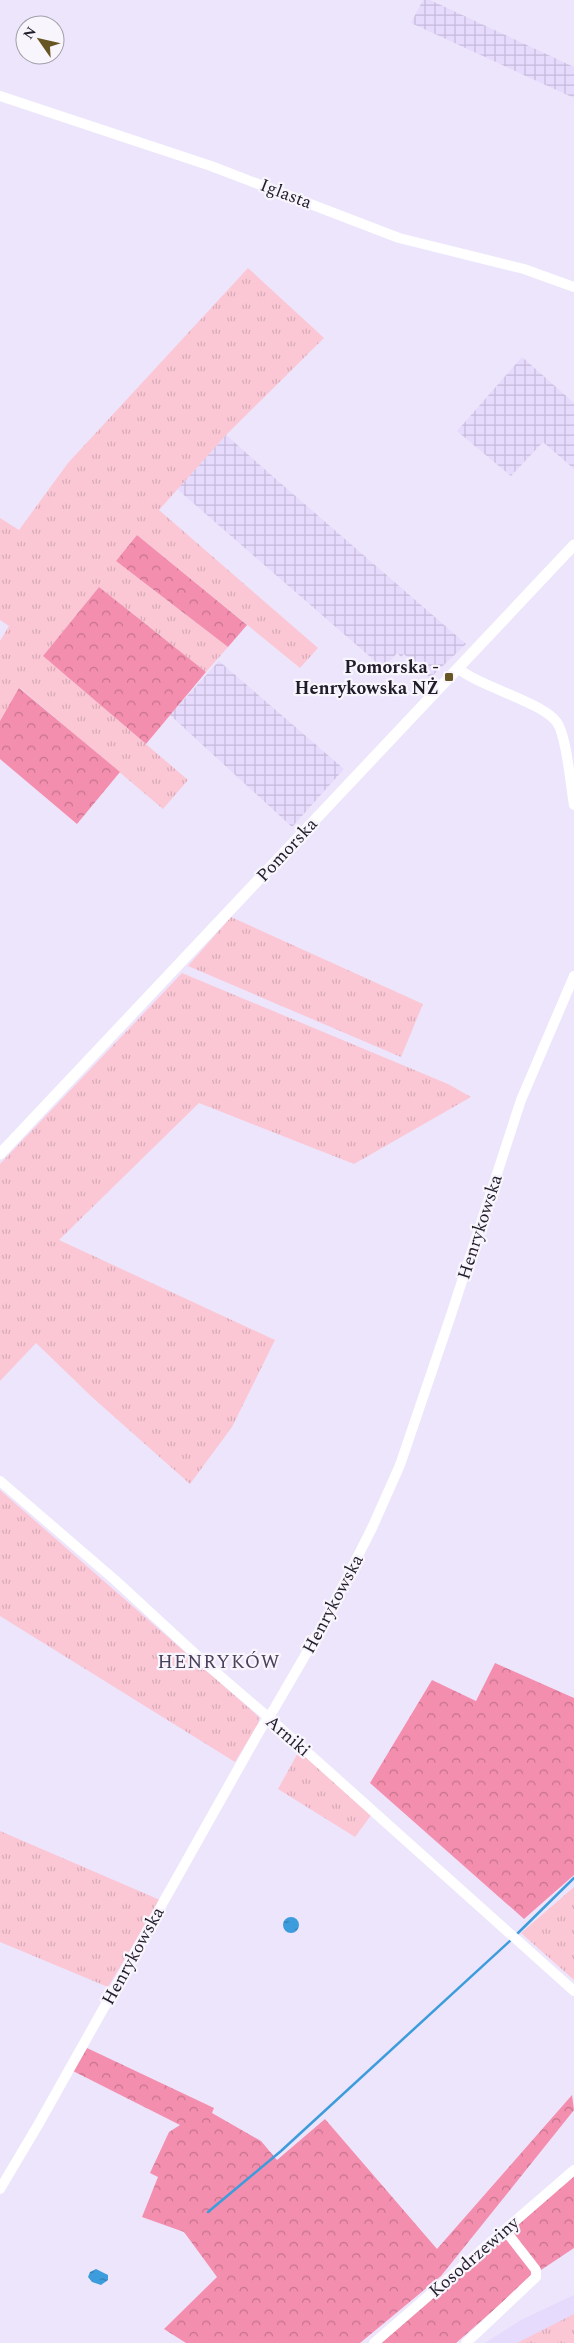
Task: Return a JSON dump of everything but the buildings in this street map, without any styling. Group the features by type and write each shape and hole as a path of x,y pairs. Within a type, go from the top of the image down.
{"street":[{"name":"Iglasta","path":"0,96 211,166 399,238 524,269 574,287"},
{"name":"Pomorska","path":"0,1154 574,545"},
{"path":"458,668 470,678 541,709 553,717 561,731 574,805"},
{"name":"Henrykowska","path":"0,2189 268,1717 324,1623 372,1528 400,1465 450,1318 520,1100 574,976"},
{"name":"Arniki","path":"0,1481 115,1580 205,1663 574,1991"},
{"name":"Kosodrzewiny","path":"374,2343 574,2170"},
{"path":"466,2343 536,2277 536,2270 505,2230"}],"shaded area":[{"path":"423,0 430,0 574,67 574,98 411,23"},
{"path":"522,357 574,403 574,469 543,442 511,476 457,431"},
{"path":"226,435 466,644 430,678 404,654 401,657 397,653 383,668 177,489"},
{"path":"219,661 344,769 292,827 170,715"},
{"path":"574,2295 574,2343 485,2343 521,2320"}],"green space":[{"path":"248,268 324,338 226,435 159,510 318,648 300,668 137,535 116,561 228,647 206,672 99,587 43,656 188,780 163,809 20,688 0,721 0,641 9,626 0,620 0,518 19,530 68,463"},
{"path":"137,535 247,625 228,647 116,561"},
{"path":"99,587 206,672 146,744 43,656"},
{"path":"19,688 120,772 77,824 0,759 0,721"},
{"path":"231,917 423,1004 401,1057 188,966"},
{"path":"182,973 448,1084 471,1097 354,1164 199,1103 59,1240 275,1340 232,1427 190,1484 93,1398 36,1343 0,1381 0,1164"},
{"path":"0,1490 259,1717 258,1724 235,1762 0,1616"},
{"path":"495,1663 574,1698 574,1875 524,1919 370,1783 432,1680 476,1701"},
{"path":"299,1751 372,1814 355,1837 278,1789"},
{"path":"0,1831 160,1900 108,1987 0,1942"},
{"path":"574,1887 574,1980 521,1933"},
{"path":"87,2048 214,2108 212,2113 261,2141 277,2160 325,2119 437,2249 572,2095 574,2110 441,2276 360,2343 186,2343 164,2329 217,2277 184,2232 142,2217 158,2177 150,2173 169,2132 180,2125 73,2071"},
{"path":"574,2170 574,2248 535,2274 456,2343 374,2343"},
{"path":"574,2314 574,2343 517,2343"}],"water":[{"path":"291,1917 299,1925 291,1933 283,1925"},
{"path":"96,2269 108,2275 108,2280 101,2285 92,2282 88,2277 90,2272"}],"waterway":[{"path":"516,1935 574,1878"},
{"path":"208,2212 281,2151 512,1939"}],"place":[{"name":"Pomorska - Henrykowska NŻ","path":"449,677"}],"district":[{"name":"HENRYKÓW","path":"219,1662"}]}
